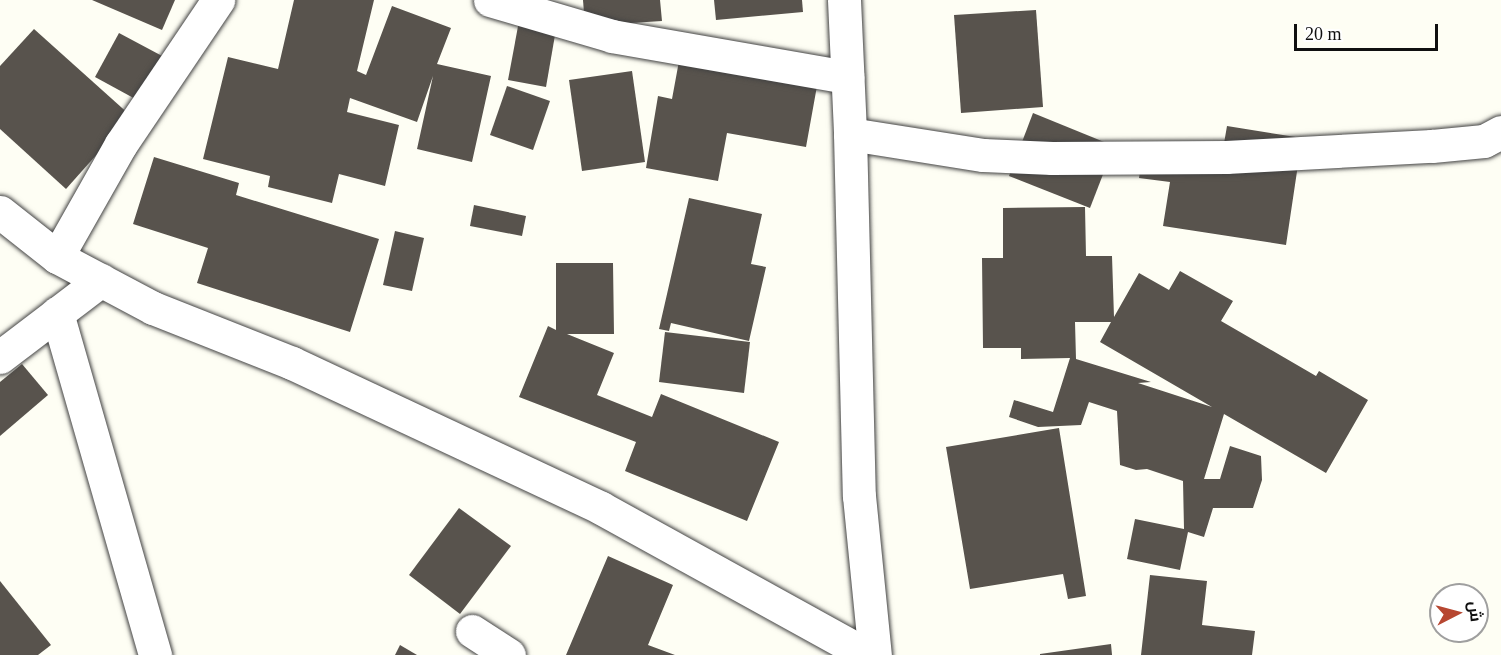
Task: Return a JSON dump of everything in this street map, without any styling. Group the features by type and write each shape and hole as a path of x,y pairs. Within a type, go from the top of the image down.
{"street":[{"path":"57,257 121,144 218,0"},
{"path":"490,0 612,36 848,77"},
{"path":"843,0 850,134 859,496 875,655"},
{"path":"850,134 983,155 1076,158 1226,157 1432,146 1484,141 1501,132"},
{"path":"0,212 57,257 153,308 292,363 601,508 867,655"},
{"path":"0,357 101,280"},
{"path":"57,313 155,655"},
{"path":"472,631 509,655"}],"building":[{"path":"92,0 175,0 162,30"},
{"path":"294,0 374,0 357,71 366,75 392,6 451,28 437,64 491,76 472,162 417,149 433,76 417,122 350,98 347,112 399,125 385,186 339,174 332,203 268,187 270,176 203,159 228,57 278,69"},
{"path":"583,0 660,0 662,21 585,26"},
{"path":"714,0 802,0 803,12 716,20"},
{"path":"522,5 559,12 546,87 508,80"},
{"path":"1036,10 1043,107 961,113 954,15"},
{"path":"34,29 131,116 66,189 0,129 0,66"},
{"path":"119,33 164,57 139,101 95,77"},
{"path":"679,61 817,86 806,147 727,133 718,181 646,168 658,96 672,99"},
{"path":"632,71 645,162 582,171 569,80"},
{"path":"507,86 550,101 533,150 490,135"},
{"path":"1033,113 1114,146 1090,208 1009,176"},
{"path":"1227,126 1302,138 1286,245 1163,226 1170,182 1139,178 1144,143 1222,155"},
{"path":"154,157 239,183 236,195 379,239 350,332 197,283 208,248 133,224"},
{"path":"689,198 762,214 751,264 766,267 749,341 671,323 669,331 659,329"},
{"path":"474,205 526,216 522,236 470,226"},
{"path":"1085,207 1086,256 1112,256 1114,317 1139,273 1169,290 1180,271 1233,301 1221,321 1316,376 1319,371 1368,400 1326,473 1224,414 1204,479 1220,479 1230,446 1261,456 1262,480 1253,508 1213,508 1204,537 1188,532 1180,570 1127,559 1135,519 1184,529 1183,481 1147,469 1136,470 1120,465 1117,411 1089,402 1081,425 1038,427 1009,417 1014,400 1053,412 1070,358 1021,359 1021,348 983,348 982,258 1003,258 1003,208","holes":["1075,322 1111,322 1100,342 1212,407 1138,383 1151,382 1076,359"]},
{"path":"395,231 424,238 412,291 383,285"},
{"path":"556,263 613,263 614,334 567,334 614,353 597,395 652,417 661,394 779,442 747,521 625,471 636,442 519,397 548,326 556,330"},
{"path":"665,332 750,342 744,393 659,382"},
{"path":"22,364 48,395 0,436 0,382"},
{"path":"1059,428 1086,596 1068,599 1063,574 970,589 946,447"},
{"path":"459,508 511,546 460,614 409,575"},
{"path":"608,556 673,585 648,645 675,655 566,655"},
{"path":"1150,575 1207,581 1202,625 1255,631 1252,655 1141,655"},
{"path":"0,581 51,645 38,655 0,655"},
{"path":"1111,644 1112,655 1040,655 1040,654"},
{"path":"400,645 417,655 395,655"}]}
